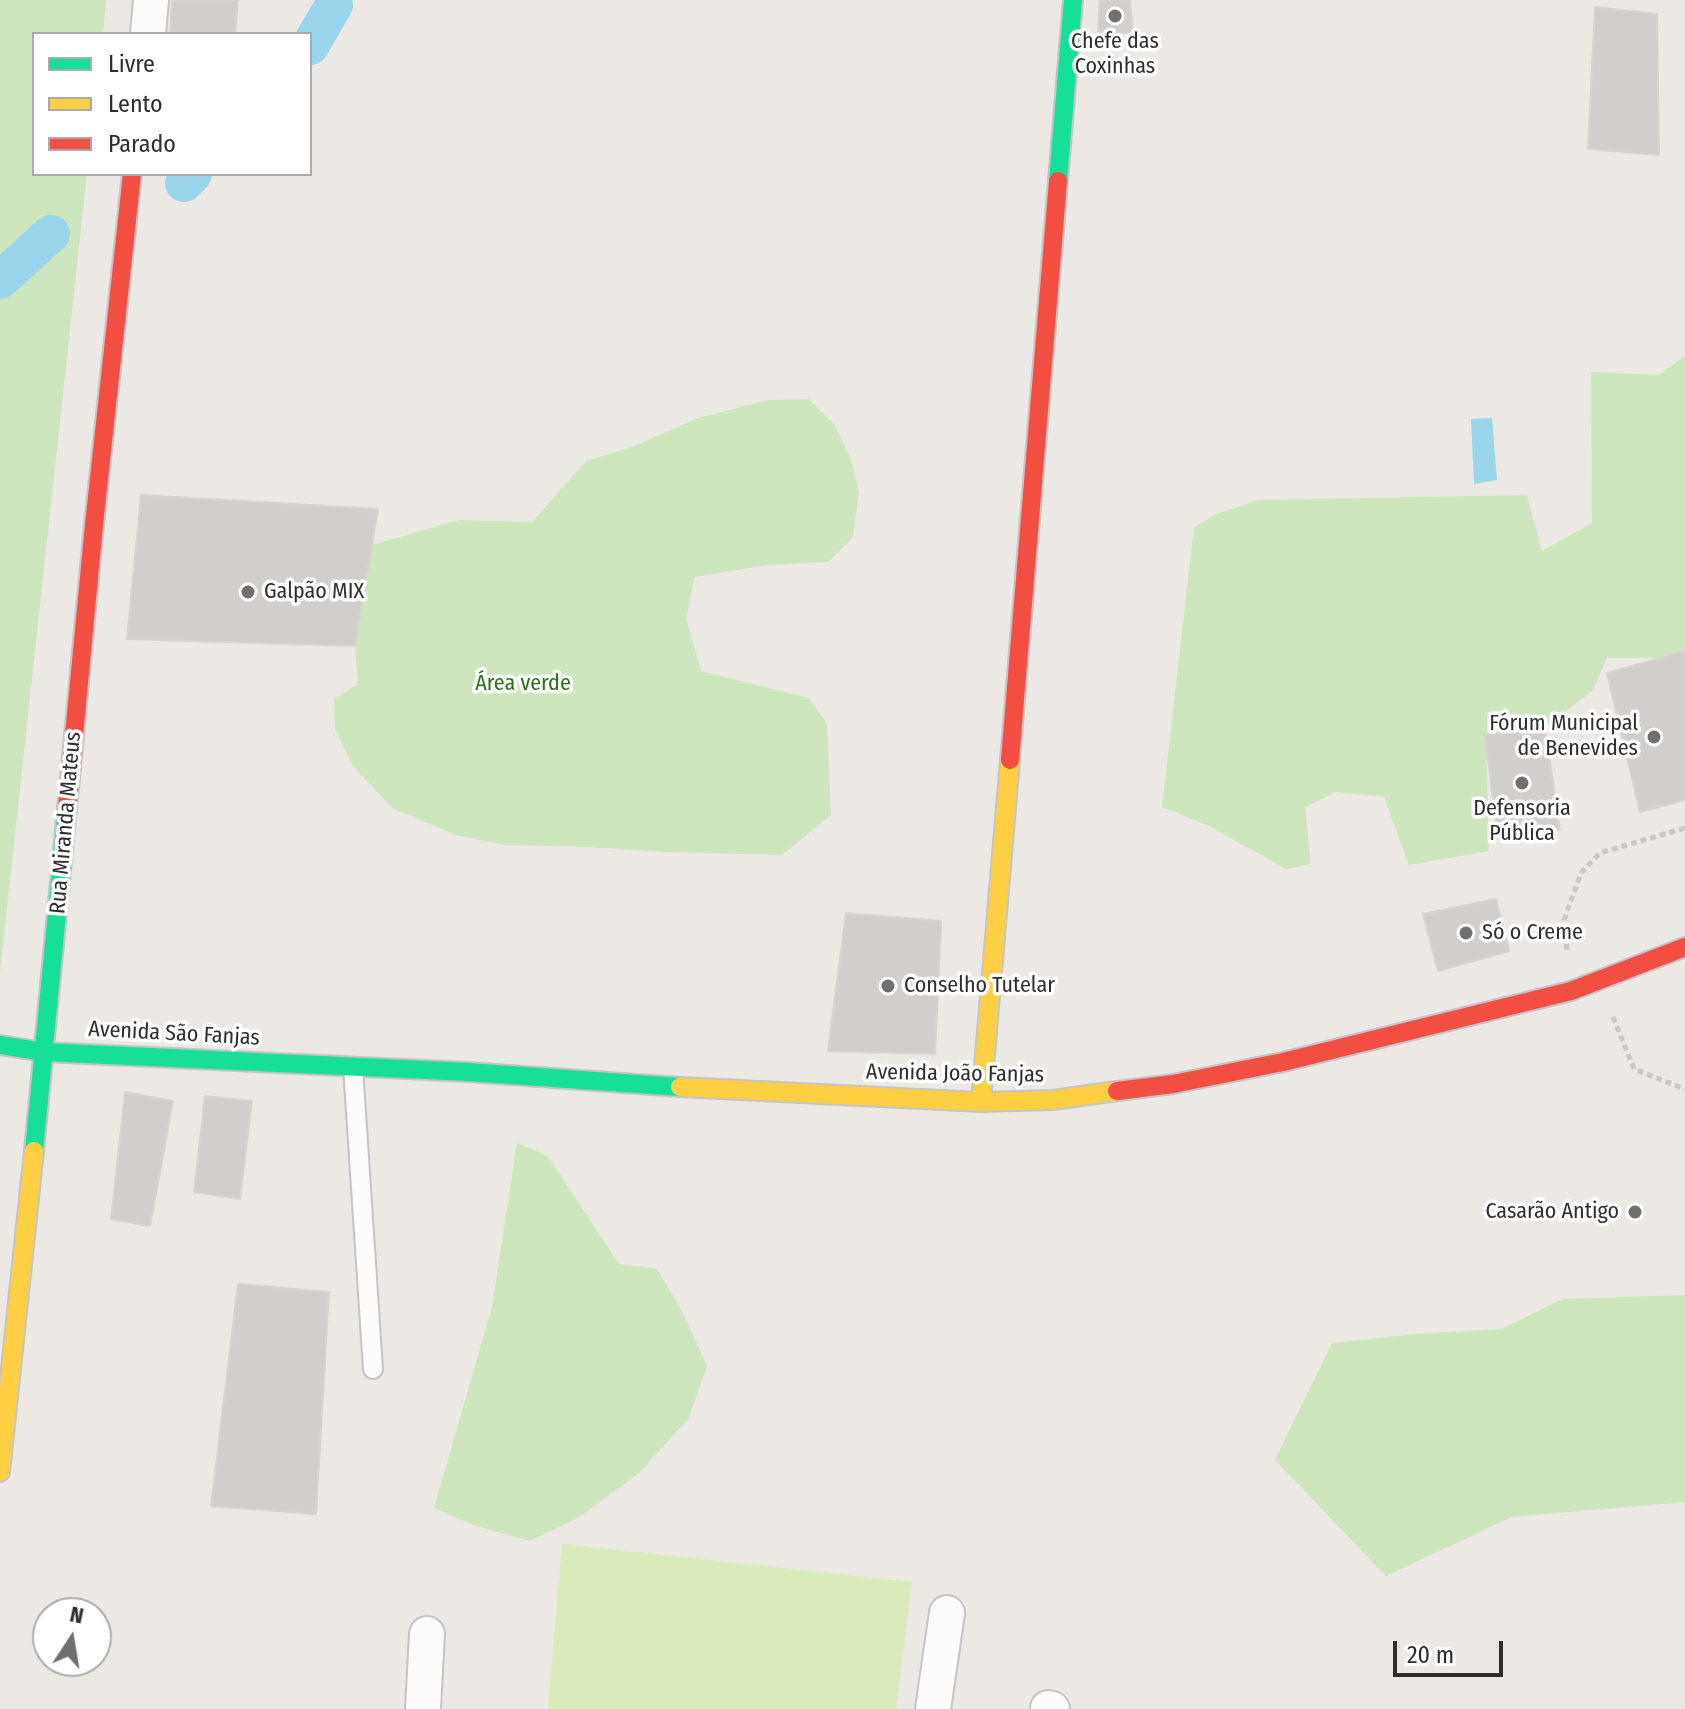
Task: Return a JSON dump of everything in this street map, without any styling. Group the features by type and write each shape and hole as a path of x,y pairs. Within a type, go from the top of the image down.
{"street":[{"path":"148,32 151,0"},
{"path":"981,1102 1073,0"},
{"name":"Rua Miranda Mateus","path":"0,1472 132,176"},
{"name":"Avenida João Fanjas","path":"302,1064 981,1102 1053,1100 1173,1084 1283,1062 1571,991 1685,947"},
{"path":"0,1045 44,1052"},
{"name":"Avenida São Fanjas","path":"44,1052 302,1064"},
{"path":"933,1709 947,1613"},
{"path":"423,1709 427,1634"}],"lane":[{"path":"353,1067 373,1369"}],"path":[{"path":"1571,991 1564,920 1581,873 1600,853 1685,828"},
{"path":"1598,981 1634,1069 1685,1089"}],"green space":[{"path":"0,0 106,0 103,32 32,32 32,176 87,176 0,973"},
{"path":"1685,356 1685,658 1607,658 1593,690 1545,728 1486,735 1489,851 1409,865 1384,797 1336,792 1305,807 1311,864 1286,869 1209,826 1162,807 1194,527 1217,514 1258,500 1527,495 1542,551 1592,523 1591,372 1658,375"},
{"name":"Área verde","path":"809,399 834,424 850,457 859,492 853,537 828,562 767,565 695,577 686,618 701,671 809,698 827,724 831,815 782,855 504,845 456,835 392,808 353,766 335,729 334,699 358,684 355,646 372,545 459,520 532,522 586,461 632,447 698,418 769,400"},
{"path":"517,1143 548,1156 619,1264 657,1269 682,1311 707,1366 689,1418 638,1474 578,1518 530,1541 476,1526 434,1508 492,1307"},
{"path":"1685,1295 1685,1502 1512,1517 1386,1576 1275,1460 1332,1343 1501,1329 1563,1299"},
{"path":"562,1544 912,1582 896,1709 548,1709"}],"water":[{"path":"1492,418 1497,480 1474,484 1471,419"}],"building":[{"path":"172,0 238,0 235,32 170,32"},
{"name":"Chefe das Coxinhas","path":"1100,0 1130,0 1133,33 1098,32"},
{"path":"1595,7 1657,14 1659,155 1588,149"},
{"name":"Galpão MIX","path":"141,495 378,509 355,646 127,639"},
{"name":"Fórum Municipal de Benevides","path":"1685,651 1685,800 1640,812 1607,673"},
{"name":"Defensoria Pública","path":"1545,728 1560,830 1498,839 1485,735"},
{"name":"Só o Creme","path":"1496,899 1509,951 1438,971 1423,914"},
{"name":"Conselho Tutelar","path":"846,913 941,921 935,1054 828,1051"},
{"path":"125,1092 173,1101 150,1226 111,1219"},
{"path":"205,1096 252,1101 240,1199 194,1192"},
{"path":"238,1284 329,1292 316,1514 211,1506"}],"waterway":[{"path":"312,43 334,5"},
{"path":"184,183 191,176"},
{"path":"0,280 51,234"}],"traffic: fast":[{"path":"1058,181 1073,0"},
{"path":"34,1151 67,809"},
{"path":"0,1045 44,1052 468,1072 680,1087"}],"traffic: slow":[{"path":"981,1102 1010,760"},
{"path":"680,1087 981,1102 1053,1100 1117,1091"},
{"path":"0,1472 34,1151"}],"traffic: jam":[{"path":"67,809 132,176"},
{"path":"1010,760 1058,181"},
{"path":"1117,1091 1173,1084 1283,1062 1571,991 1685,947"}],"place":[{"name":"Chefe das Coxinhas","path":"1115,16"},
{"name":"Galpão MIX","path":"248,592"},
{"name":"Fórum Municipal de Benevides","path":"1654,737"},
{"name":"Defensoria Pública","path":"1522,783"},
{"name":"Só o Creme","path":"1466,933"},
{"name":"Conselho Tutelar","path":"888,986"},
{"name":"Casarão Antigo","path":"1635,1212"}]}
